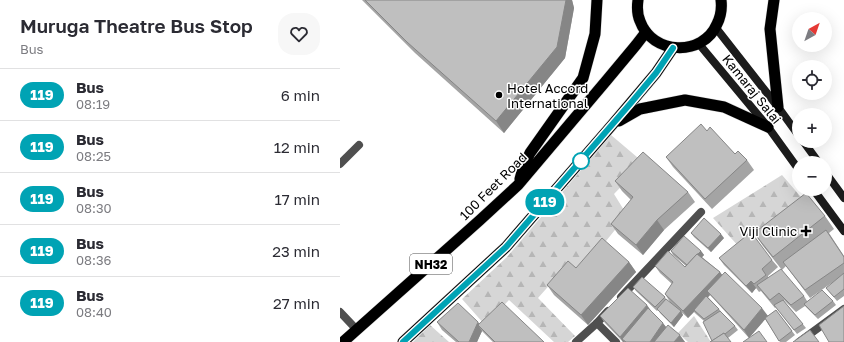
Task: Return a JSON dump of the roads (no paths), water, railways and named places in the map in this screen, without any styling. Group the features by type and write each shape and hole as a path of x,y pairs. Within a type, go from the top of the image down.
{"highway":[{"path":"518,185 523,168 530,153 583,78 594,34 597,0"},
{"path":"638,0 637,10 640,22 646,32 653,39 663,45 673,48 686,48 699,44 709,37 716,28 720,17 722,5 721,0"},
{"path":"774,0 770,29 778,107"},
{"name":"100 Feet Road","path":"343,342 518,185 606,82 646,32"},
{"name":"NH32","path":"403,342 506,247 656,73 673,48"},
{"path":"612,125 640,109 685,100 724,107 768,127"}],"main road":[{"name":"Kamaraj Salai","path":"716,28 792,126"},
{"name":"Kamaraj Salai","path":"699,44 768,127 792,160"},
{"path":"832,182 844,198"},
{"path":"818,196 844,231"}],"street":[{"path":"340,164 359,145"},
{"path":"576,342 597,323 701,212"},
{"path":"799,342 844,309"},
{"path":"340,312 357,330"},
{"path":"597,323 616,342"}],"place":[{"name":"Hotel Accord International","path":"499,95"},
{"name":"Viji Clinic","path":"806,231"}]}
